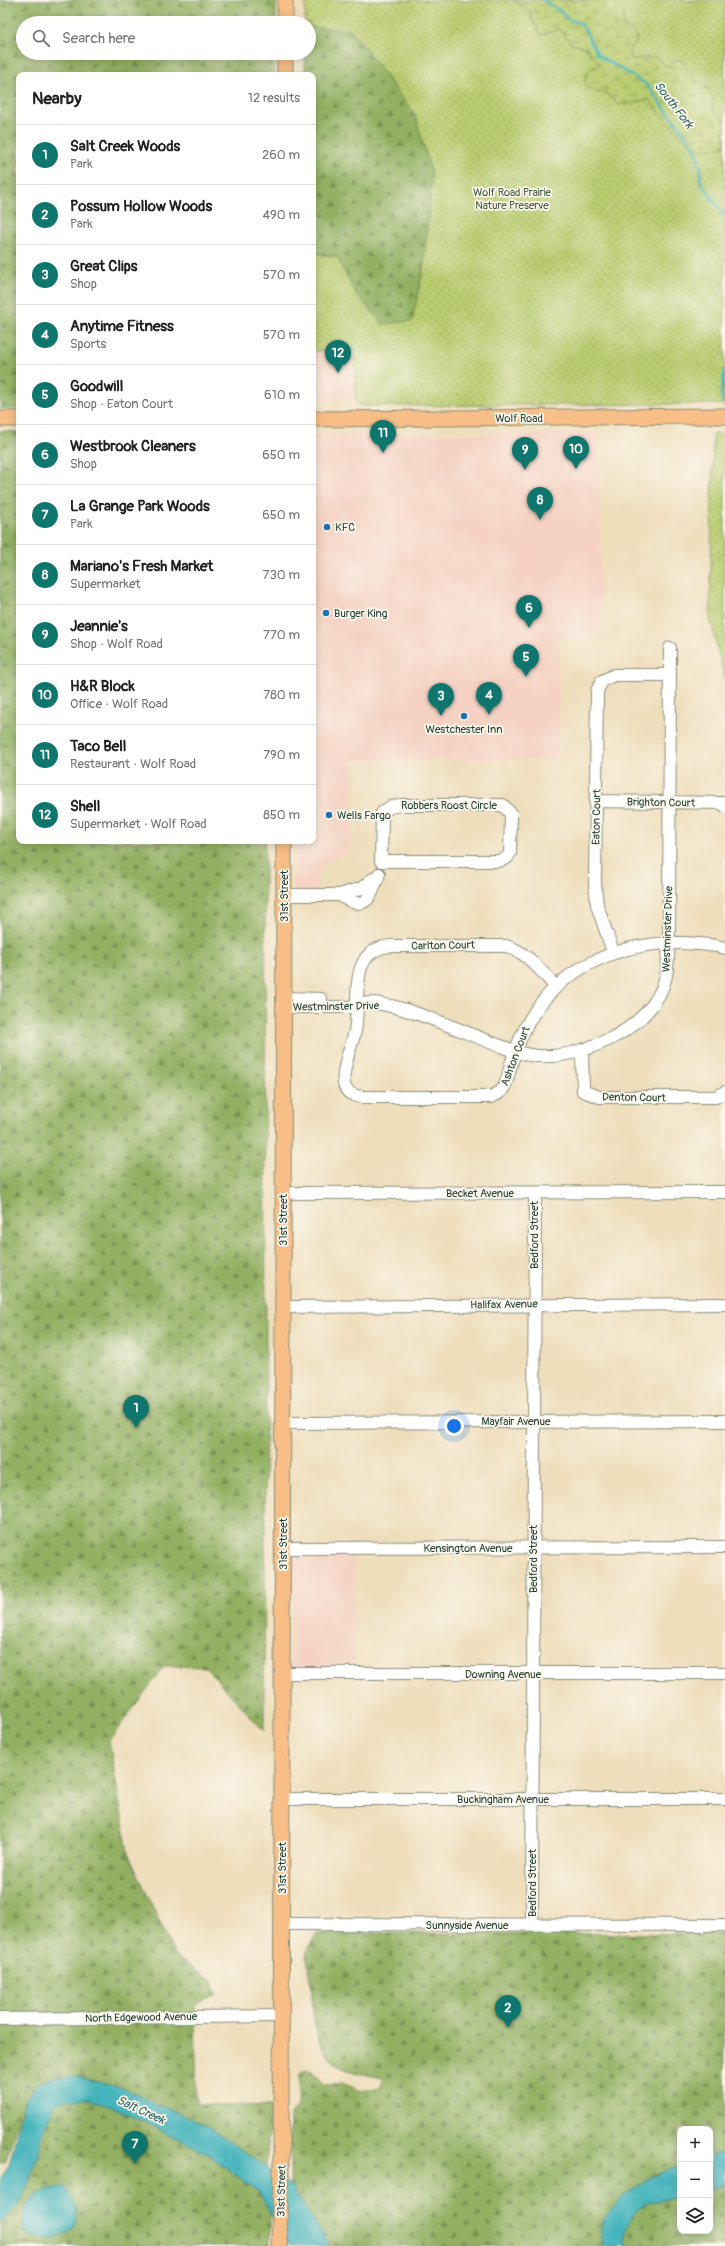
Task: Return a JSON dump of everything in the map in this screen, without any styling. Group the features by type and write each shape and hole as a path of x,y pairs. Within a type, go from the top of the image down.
{"main road":[{"path":"285,0 285,16"},
{"path":"285,60 285,72"},
{"name":"Wolf Road","path":"316,418 725,416"},
{"path":"0,419 16,419"},
{"name":"31st Street","path":"280,2242 282,2016 284,844"}],"street":[{"name":"Westminster Drive","path":"284,1003 350,1007 357,1003 383,1004 413,1012 477,1038 532,1056 582,1050 623,1032 640,1019 655,1002 666,976 669,943 670,648"},
{"name":"Eaton Court","path":"613,952 598,905 596,883 597,691 602,681 614,675 670,675"},
{"name":"Brighton Court","path":"597,801 722,803 725,806"},
{"name":"Robbers Roost Circle","path":"284,895 340,895 357,902 366,900 373,893 381,861 382,813 390,807 400,804 498,804 506,807 511,814 511,849 510,854 504,860 381,861"},
{"name":"Ashton Court","path":"357,1003 356,1029 343,1079 345,1089 354,1096 490,1097 497,1095 505,1086 515,1051 529,1020 555,986 578,970 613,952 631,948 669,943 710,944 725,948"},
{"name":"Carlton Court","path":"357,1003 358,972 370,955 387,946 506,946 513,948 534,963 555,986"},
{"name":"Denton Court","path":"582,1050 583,1090 599,1097 716,1097 725,1092"},
{"name":"Becket Avenue","path":"283,1193 725,1192"},
{"name":"Bedford Street","path":"532,1925 535,1193"},
{"name":"Halifax Avenue","path":"283,1307 534,1304 725,1304"},
{"name":"Mayfair Avenue","path":"283,1423 725,1421"},
{"name":"Kensington Avenue","path":"283,1548 725,1547"},
{"name":"Downing Avenue","path":"282,1673 725,1674"},
{"name":"Buckingham Avenue","path":"282,1799 725,1799"},
{"name":"Sunnyside Avenue","path":"282,1924 725,1925"},
{"name":"North Edgewood Avenue","path":"0,2019 282,2016"}],"shaded area":[{"path":"316,351 355,351 355,400 316,401"},
{"path":"598,433 601,637 559,637 558,759 353,760 353,838 351,845 342,855 326,863 320,869 317,876 316,893 293,894 293,844 316,844 316,435"},
{"path":"292,1547 354,1547 354,1675 291,1674"}],"green space":[{"path":"0,0 276,0 276,16 16,16 16,60 276,60 275,72 16,72 16,409 0,409"},
{"name":"Wolf Road Prairie Nature Preserve","path":"305,0 725,0 725,404 359,406 355,400 355,351 316,351 316,72 312,72 310,60 316,60 316,16 305,16"},
{"path":"513,0 611,0 624,13 623,27 632,30 637,38 636,44 630,48 629,55 633,60 649,57 658,58 663,64 670,67 673,61 680,59 696,81 706,85 713,100 713,111 725,120 725,146 709,149 700,149 695,147 673,127 649,99 629,104 619,104 605,92 596,92 586,86 586,74 600,64 586,48 572,44 560,29 541,35 534,24 529,10"},
{"path":"316,28 351,30 415,115 432,175 423,271 412,321 383,324 357,295 337,257 316,254 316,72 305,72 305,60 316,60"},
{"path":"0,431 16,432 16,844 265,844 266,1387 264,1731 205,1667 164,1666 109,1741 128,1852 175,1956 212,1981 217,1994 195,2005 197,2104 271,2106 266,2169 209,2127 125,2089 78,2077 24,2102 5,2163 0,2163"},
{"path":"713,434 725,434 725,679 710,619"},
{"path":"316,1933 725,1934 725,2152 713,2155 713,2126 677,2126 677,2165 646,2180 601,2238 603,2246 330,2246 290,2185 290,2114 298,2106 299,2075 305,2070 313,2072 325,2085 342,2083 362,2091 380,2087 384,2079 353,2072 343,2068 333,2061 319,2041 312,2004 311,1980 307,1958 308,1950"},
{"path":"72,2098 90,2099 131,2115 205,2152 260,2193 270,2212 270,2246 0,2246 0,2224 10,2214 28,2186 34,2170 42,2135 50,2113 62,2100","holes":["31,2200 59,2237 31,2236 24,2222 24,2214"]},
{"path":"725,2183 725,2246 626,2246 625,2241 628,2223 638,2208 651,2202 677,2197 677,2234 713,2234 713,2187"}],"water":[{"name":"Salt Creek","path":"78,2077 125,2089 209,2127 290,2185 330,2246 290,2246 286,2243 260,2193 205,2152 131,2115 90,2099 63,2100 54,2106 44,2130 31,2179 19,2205 0,2224 0,2180 9,2165 24,2102 37,2083 52,2078"},
{"path":"725,2152 725,2183 713,2187 713,2162 713,2155"},
{"path":"677,2165 677,2198 647,2203 638,2208 628,2223 625,2241 626,2246 603,2246 601,2227 614,2205 635,2188"},
{"path":"64,2187 71,2196 78,2214 75,2226 71,2231 60,2236 48,2238 29,2235 24,2232 25,2213 32,2199 45,2191"}],"waterway":[{"name":"South Fork","path":"543,0 559,10 569,20 581,23 598,55 646,84 695,147 701,171 700,181 725,216"},
{"name":"South Fork","path":"725,369 721,395 725,406"}],"place":[{"name":"Shell","path":"338,373"},
{"name":"Taco Bell","path":"383,453"},
{"name":"H&R Block","path":"576,469"},
{"name":"Jeannie's","path":"525,470"},
{"name":"Mariano's Fresh Market","path":"540,520"},
{"name":"KFC","path":"327,527"},
{"name":"Burger King","path":"326,613"},
{"name":"Westbrook Cleaners","path":"529,628"},
{"name":"Goodwill","path":"526,677"},
{"name":"Anytime Fitness","path":"489,715"},
{"name":"Great Clips","path":"441,716"},
{"name":"Westchester Inn","path":"464,716"},
{"name":"Wells Fargo","path":"329,815"},
{"name":"Salt Creek Woods","path":"136,1428"},
{"name":"Possum Hollow Woods","path":"508,2028"},
{"name":"La Grange Park Woods","path":"135,2164"}]}
